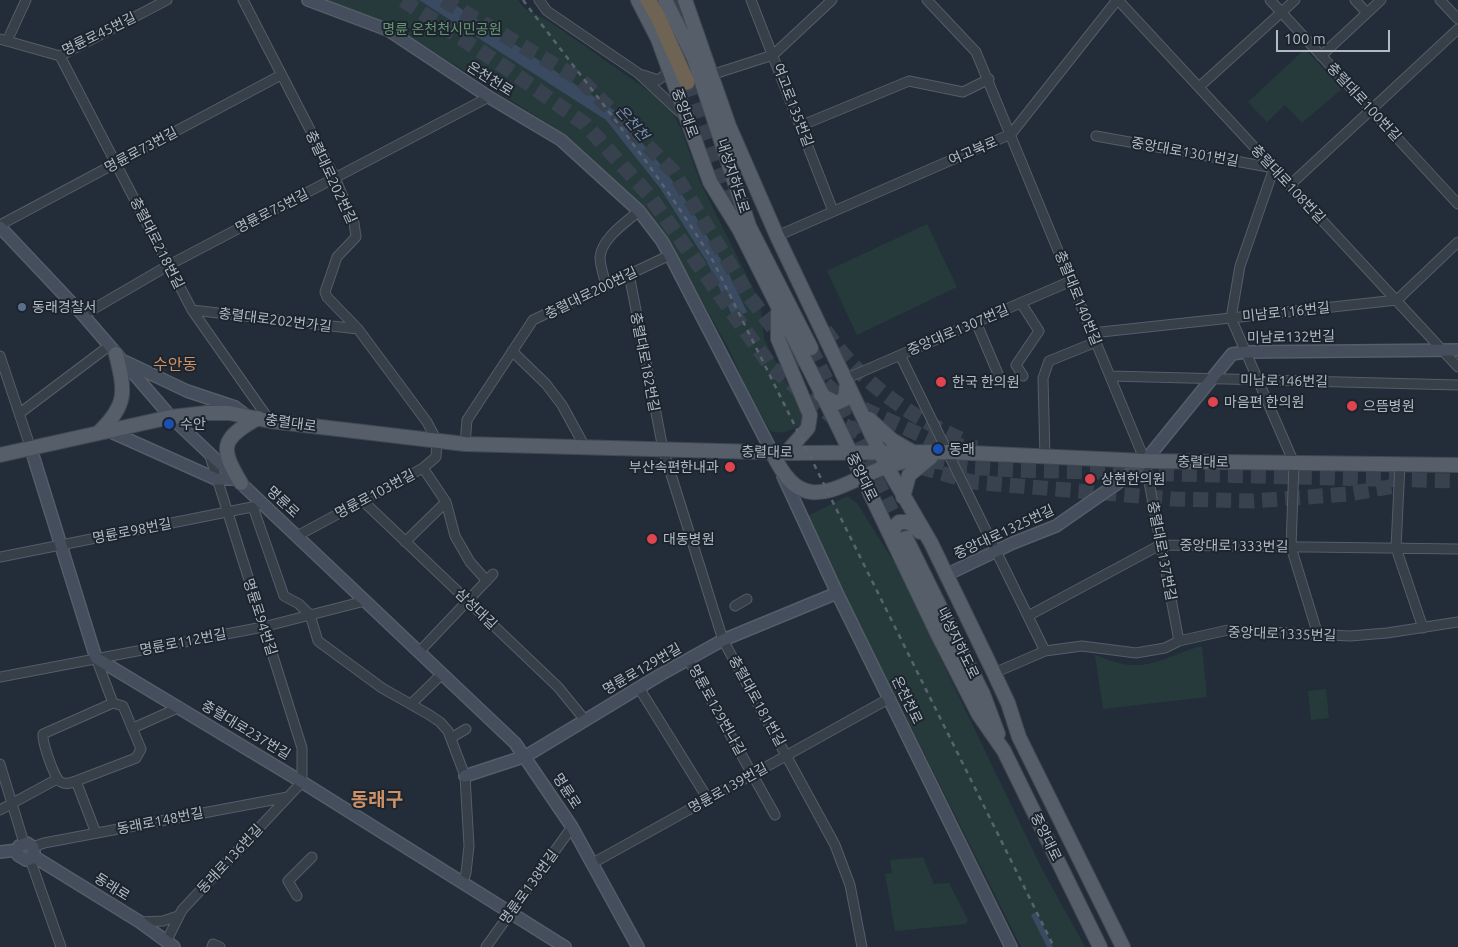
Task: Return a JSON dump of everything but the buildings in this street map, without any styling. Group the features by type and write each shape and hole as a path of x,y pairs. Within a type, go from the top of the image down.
{"highway":[{"path":"648,0 658,17 687,82"}],"main road":[{"name":"중앙대로","path":"638,0 658,39 710,182 739,230 862,477 905,539 979,715 1004,751 1100,947"},
{"name":"내성지하도로","path":"664,0 694,58 749,226 814,346 756,218 729,126"},
{"name":"중앙대로","path":"685,0 729,126 777,236 887,467 931,543 1008,703 1019,737 1123,947"},
{"path":"778,309 778,339 810,415 808,428 780,455 799,487 822,493 887,467 943,452"},
{"path":"103,432 113,418 123,396 123,383 115,353"},
{"path":"821,395 836,403 845,399 846,380"},
{"name":"충렬대로","path":"0,456 171,417 206,412 465,444 663,449 780,455 943,452 1145,461 1458,465"},
{"path":"862,412 885,435 914,452"},
{"path":"239,481 228,460 227,446 238,430 258,418"},
{"path":"903,497 909,475 943,452"},
{"path":"905,539 893,529 895,525 903,521 909,522 931,543"},
{"name":"내성지하도로","path":"905,539 987,693 1019,737"},
{"name":"내성지하도로","path":"987,693 1004,751"}],"street":[{"path":"4,40 26,0"},
{"name":"명륜로45번길","path":"4,40 60,56 167,0"},
{"name":"충렬대로202번길","path":"242,0 335,178 354,223 356,237 337,257 325,292 358,329 427,422 437,441"},
{"name":"온천천로","path":"308,0 388,30 489,97 562,140 638,211 662,241 780,455 838,593 1011,947"},
{"path":"539,0 547,11 638,73 688,120"},
{"name":"여고로135번길","path":"751,0 774,54 833,211"},
{"path":"711,75 774,54 832,0"},
{"name":"충렬대로140번길","path":"927,0 976,52 989,79 1145,461"},
{"name":"충렬대로108번길","path":"1117,0 1458,367"},
{"name":"여고북로","path":"777,236 1012,134 1117,0"},
{"name":"충렬대로100번길","path":"1270,0 1458,204"},
{"path":"1199,87 1295,0"},
{"path":"1355,0 1367,13"},
{"path":"1321,56 1380,0"},
{"path":"1440,0 1458,19"},
{"path":"1290,185 1458,30"},
{"name":"충렬대로218번길","path":"60,56 192,310 258,418"},
{"path":"638,73 658,80 665,75 668,67"},
{"name":"명륜로73번길","path":"0,226 281,74"},
{"path":"800,126 909,81 963,92 989,79"},
{"name":"명륜로75번길","path":"83,315 169,265 489,97"},
{"name":"중앙대로1301번길","path":"1096,136 1274,168"},
{"path":"1274,168 1240,266 1231,318 1294,463 1291,547 1318,635"},
{"path":"606,285 600,259 602,250 616,231 638,211"},
{"name":"명륜로","path":"0,226 83,315 171,417 239,481 258,506 297,536 515,743 526,756 572,827 638,947"},
{"path":"1396,300 1458,242"},
{"name":"충렬대로200번길","path":"465,444 467,420 533,320 670,255"},
{"name":"충렬대로182번길","path":"629,274 663,449"},
{"name":"중앙대로1307번길","path":"846,380 1071,281"},
{"name":"미남로116번길","path":"1045,457 1043,378 1045,369 1050,361 1094,337 1231,318 1396,300"},
{"path":"1021,303 1039,332 1016,365 1024,376"},
{"name":"충렬대로202번가길","path":"192,310 358,329"},
{"path":"976,322 1001,381"},
{"name":"미남로132번길","path":"1145,461 1232,354 1246,352 1458,350"},
{"path":"512,351 546,384 562,405 585,447"},
{"path":"20,413 115,353 187,391 235,407 258,418"},
{"path":"900,355 943,452 1045,651"},
{"path":"0,356 20,413 96,658 113,703"},
{"name":"미남로146번길","path":"1110,376 1458,385"},
{"path":"103,432 216,479 239,481"},
{"name":"명륜로103번길","path":"297,536 423,468 436,457 437,441"},
{"name":"충렬대로181번길","path":"663,449 723,640 832,839 844,866 862,947"},
{"name":"명륜로94번길","path":"208,453 302,748 302,782"},
{"name":"충렬대로137번길","path":"1145,461 1179,641"},
{"name":"중앙대로1325번길","path":"946,575 995,551 1056,526 1125,478 1145,461"},
{"path":"1400,464 1396,548 1423,628"},
{"path":"419,652 490,578 470,562 455,536 446,502 423,468"},
{"name":"삼성대길","path":"363,501 558,687 584,720"},
{"path":"406,542 446,502"},
{"path":"258,506 284,596 300,604 310,615 318,641 382,688 440,722 451,738 465,776 464,790 469,816 469,846 466,873 463,881"},
{"name":"명륜로98번길","path":"0,557 258,506"},
{"name":"중앙대로1333번길","path":"1028,616 1160,545 1458,549"},
{"name":"명륜로129번길","path":"465,776 526,756 584,720 723,640 838,593"},
{"path":"735,606 747,599"},
{"name":"명륜로112번길","path":"0,676 263,627 365,601"},
{"name":"중앙대로1335번길","path":"994,673 1045,651 1082,646 1136,654 1165,648 1179,641 1228,630 1318,635 1359,635 1458,622"},
{"name":"충렬대로237번길","path":"96,658 180,707 463,881 565,947"},
{"name":"명륜로129번나길","path":"688,659 775,815"},
{"path":"411,704 442,674"},
{"path":"639,688 708,799"},
{"name":"명륜로139번길","path":"593,863 890,698"},
{"path":"0,810 57,780 68,784 136,758 141,749 123,706 113,703 43,734 57,780"},
{"path":"133,728 180,707"},
{"path":"451,738 466,729"},
{"path":"0,764 27,851 61,947"},
{"path":"76,781 96,833"},
{"name":"동래로136번길","path":"170,944 178,916 302,782"},
{"name":"동래로148번길","path":"27,851 44,843 288,797"},
{"name":"명륜로138번길","path":"486,947 572,827"},
{"path":"0,852 27,851"},
{"name":"동래로","path":"27,851 140,922 170,944"},
{"path":"297,896 288,881 312,857"},
{"path":"140,922 163,921 178,916"},
{"path":"212,947 213,944 220,947"}],"green space":[{"name":"명륜 온천천시민공원","path":"320,0 518,0 524,8 550,22 669,105 681,129 700,182 760,302 764,339 804,416 802,424 783,432 770,431 743,382 731,353 667,238 635,200 590,157 547,123 395,27"},
{"path":"1305,49 1342,89 1302,123 1285,105 1267,122 1248,102"},
{"path":"927,224 957,287 857,335 827,271"},
{"path":"847,496 857,503 895,564 1042,869 1085,947 1021,947 806,517"},
{"path":"1202,646 1207,697 1103,709 1095,655 1123,664 1141,665 1150,664"},
{"path":"1326,689 1329,718 1311,720 1308,691"},
{"path":"923,857 934,884 949,883 968,920 966,924 895,931 885,874 892,873 890,860"}],"water":[{"name":"온천천","path":"419,0 448,0 614,110 662,166 687,202 727,270 747,312 734,319 707,262 660,188 606,120"},
{"path":"1036,912 1053,947 1047,947 1031,915"}],"tunnel":[{"path":"403,0 508,69 585,124 648,194 772,368 840,423 894,450 934,461 967,467 1015,470 1458,481"},
{"path":"443,0 581,80 673,171 749,296 792,353 842,399 927,438 949,444 977,448"},
{"path":"673,0 686,31"},
{"path":"687,82 726,197 733,210"},
{"path":"825,330 853,366 886,395 923,420 963,440"},
{"path":"811,348 906,538"},
{"path":"920,467 972,482 1174,499 1253,501 1348,494 1395,486"}],"railway":[{"path":"523,0 645,161 713,261 1054,947"}],"place":[{"name":"동래경찰서","path":"22,307"},
{"name":"한국 한의원","path":"941,382"},
{"name":"마음편 한의원","path":"1213,402"},
{"name":"으뜸병원","path":"1352,406"},
{"name":"수안","path":"169,424"},
{"name":"동래","path":"938,449"},
{"name":"부산속편한내과","path":"730,467"},
{"name":"상현한의원","path":"1090,479"},
{"name":"대동병원","path":"652,539"}],"district":[{"name":"수안동","path":"175,365"},
{"name":"동래구","path":"377,800"}]}
